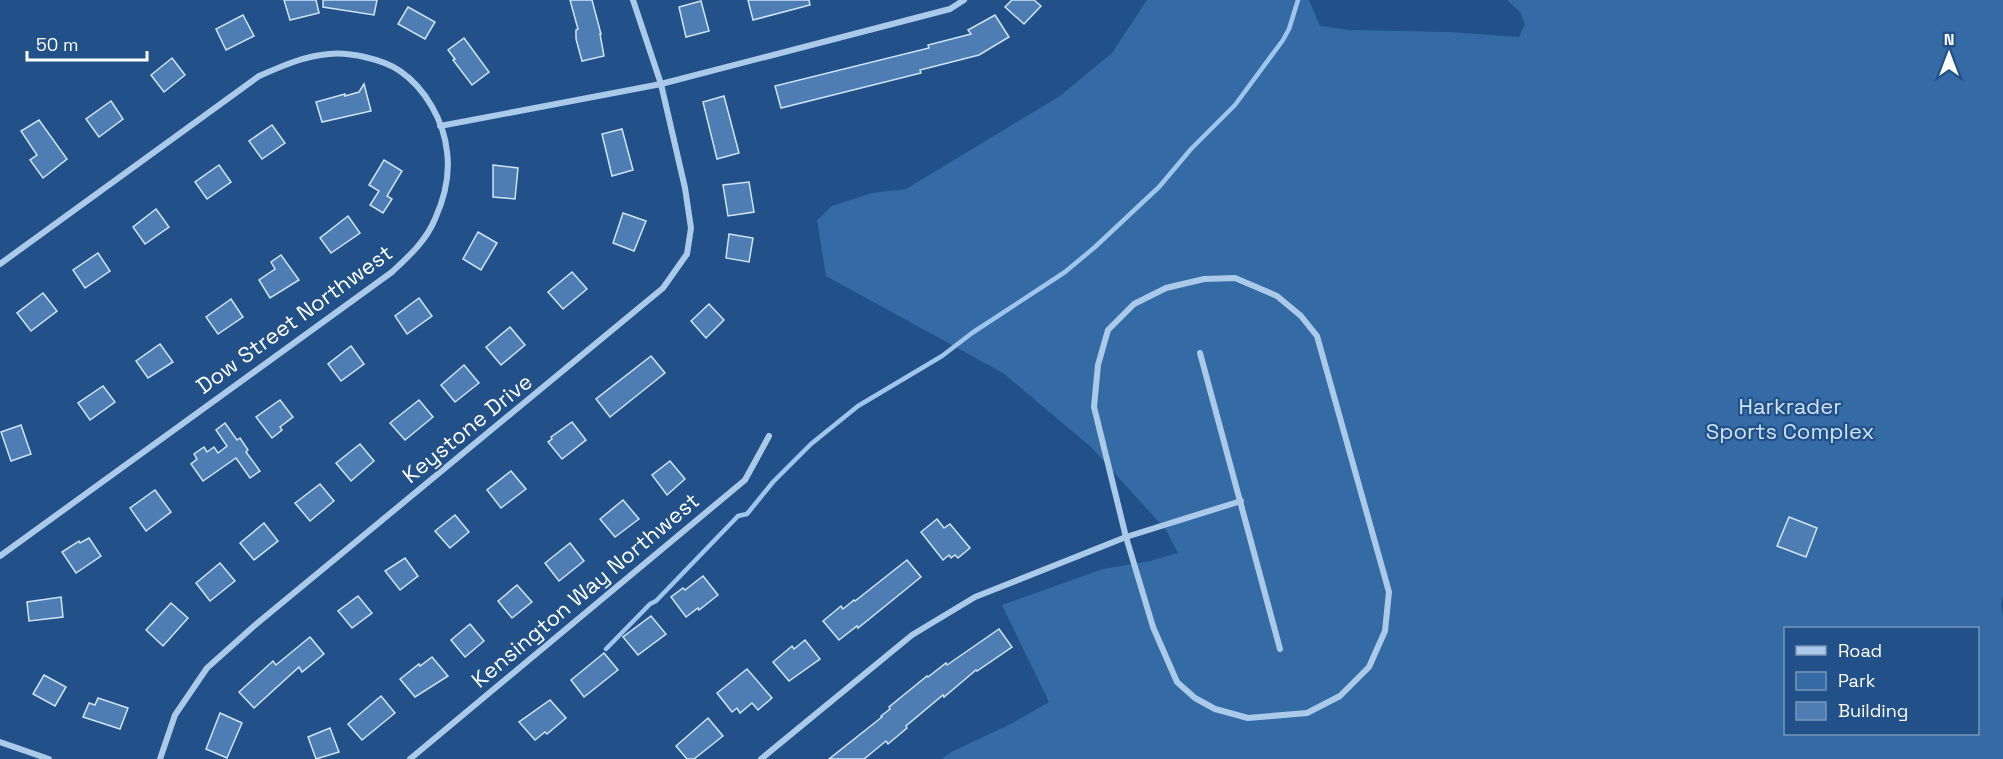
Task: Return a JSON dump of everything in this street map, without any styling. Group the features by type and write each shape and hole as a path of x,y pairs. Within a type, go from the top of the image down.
{"street":[{"name":"Keystone Drive","path":"160,759 175,715 207,669 263,618 663,288 687,254 691,228 685,188 661,84 633,0"},
{"path":"440,126 661,84 950,9 964,0"},
{"name":"Dow Street Northwest","path":"0,264 259,76 297,60 330,54 364,57 399,70 425,95 440,126 447,152 446,185 435,220 417,249 392,272 0,556"},
{"path":"1234,278 1277,296 1301,316 1317,336 1389,592 1385,631 1369,667 1340,696 1307,713 1248,718 1215,710 1195,698 1177,682 1153,627 1126,537 1094,407 1098,365 1108,330 1134,304 1166,288 1204,279 1234,278"},
{"path":"1200,353 1280,649"},
{"name":"Kensington Way Northwest","path":"410,759 745,480 769,436"},
{"path":"761,759 912,635 975,597 1126,537 1241,501"},
{"path":"0,742 49,759"}],"green space":[{"name":"Harkrader Sports Complex","path":"1147,0 1309,0 1320,26 1350,30 1449,32 1519,37 1525,24 1520,12 1507,0 2003,0 2003,595 2001,605 2003,615 2003,759 942,759 953,751 1011,724 1049,702 1002,605 1103,569 1150,561 1178,553 1166,530 1091,447 1003,373 826,276 817,220 832,206 872,193 906,189 1060,96 1112,53"}],"building":[{"path":"284,0 316,0 319,13 290,20"},
{"path":"323,0 377,0 374,15 323,7"},
{"path":"570,0 592,0 604,56 582,61 576,39 578,29"},
{"path":"748,0 809,0 810,5 753,20"},
{"path":"1012,0 1034,0 1041,6 1024,24 1005,7"},
{"path":"701,1 709,31 686,37 679,7"},
{"path":"408,7 435,22 425,39 398,24"},
{"path":"243,15 254,36 226,50 216,29"},
{"path":"995,15 1009,37 979,55 920,70 921,73 781,108 775,86 929,48 928,45 971,34 968,30"},
{"path":"464,38 489,72 472,85 448,50"},
{"path":"172,58 185,75 164,92 151,75"},
{"path":"364,84 371,111 322,122 316,102 359,92"},
{"path":"724,96 739,153 717,159 703,102"},
{"path":"111,101 123,119 99,137 86,119"},
{"path":"39,120 67,159 43,178 30,160 37,155 21,131"},
{"path":"272,125 285,143 262,159 249,141"},
{"path":"622,129 633,170 612,176 602,134"},
{"path":"384,160 402,171 387,196 392,199 383,213 370,205 379,191 369,185"},
{"path":"219,165 231,182 207,199 195,182"},
{"path":"493,165 518,168 515,199 493,197"},
{"path":"749,182 754,212 728,216 723,185"},
{"path":"156,209 169,227 145,244 133,227"},
{"path":"623,213 646,221 634,251 613,243"},
{"path":"348,216 360,233 331,253 320,238"},
{"path":"478,232 497,243 481,270 463,259"},
{"path":"729,234 753,238 749,262 726,258"},
{"path":"98,253 110,271 85,288 73,270"},
{"path":"281,255 299,280 270,298 259,280 275,269 271,262"},
{"path":"572,272 587,289 563,309 548,292"},
{"path":"43,293 57,311 31,331 17,313"},
{"path":"419,298 432,316 407,334 395,316"},
{"path":"231,299 243,317 218,334 206,317"},
{"path":"709,304 724,320 706,338 691,321"},
{"path":"510,327 525,345 501,365 486,347"},
{"path":"160,344 173,362 148,378 136,361"},
{"path":"351,346 364,364 341,381 328,364"},
{"path":"651,356 665,373 610,417 596,399"},
{"path":"464,365 479,383 455,402 441,385"},
{"path":"103,386 115,402 90,420 78,403"},
{"path":"280,400 293,417 280,427 282,430 272,438 256,417"},
{"path":"419,400 433,417 405,440 390,423"},
{"path":"572,422 586,440 562,459 548,442 552,439 551,437"},
{"path":"225,423 237,440 240,438 248,450 246,452 260,471 250,478 236,458 203,481 191,464 197,459 194,454 204,447 207,452 214,447 218,453 227,446 216,430"},
{"path":"21,425 31,454 11,461 1,432"},
{"path":"360,444 374,461 351,481 336,463"},
{"path":"670,461 685,479 667,495 652,475"},
{"path":"511,471 526,489 501,508 487,490"},
{"path":"320,484 334,501 310,521 295,503"},
{"path":"155,490 171,512 146,531 130,508"},
{"path":"623,500 639,519 615,537 600,519"},
{"path":"455,515 469,532 450,548 435,531"},
{"path":"1789,517 1817,528 1806,557 1777,546"},
{"path":"937,519 944,528 950,524 970,548 958,558 955,555 951,558 949,555 943,560 921,532"},
{"path":"264,523 278,541 254,560 240,543"},
{"path":"89,538 101,556 76,573 62,552 79,541 80,543"},
{"path":"570,543 584,561 559,581 545,563"},
{"path":"405,558 418,576 400,590 385,571"},
{"path":"907,560 921,577 858,628 857,626 839,640 823,621 841,606 843,609 855,601"},
{"path":"220,563 235,581 210,601 196,583"},
{"path":"703,576 718,595 686,617 671,597 683,588 685,590"},
{"path":"517,585 532,602 512,618 498,601"},
{"path":"358,596 372,613 352,628 338,611"},
{"path":"61,597 63,617 29,621 27,602"},
{"path":"171,603 188,618 163,646 146,630"},
{"path":"651,616 666,634 638,655 623,637"},
{"path":"470,624 484,641 465,657 451,640"},
{"path":"999,629 1012,647 976,670 944,697 943,695 888,744 886,741 864,759 829,759 882,717 890,709 889,707 927,676"},
{"path":"310,637 324,654 302,672 299,667 254,708 239,692 273,661 276,665"},
{"path":"805,640 820,659 789,681 773,662 792,646 794,649"},
{"path":"604,653 618,670 584,697 571,680"},
{"path":"432,657 448,676 415,697 400,679"},
{"path":"747,669 772,698 758,710 752,703 740,713 737,708 732,712 717,693"},
{"path":"44,675 66,687 55,706 33,694"},
{"path":"381,696 395,713 362,740 348,724"},
{"path":"98,698 128,708 120,729 83,717 89,703 95,705"},
{"path":"550,700 566,718 547,734 545,732 535,740 519,722"},
{"path":"220,713 242,723 227,758 206,749"},
{"path":"708,718 723,736 694,759 687,759 676,746"},
{"path":"330,728 339,752 316,759 308,737"}],"waterway":[{"path":"606,649 738,516 747,514 773,482 811,444 858,406 942,356 972,333 1065,272 1159,187 1191,149 1235,105 1283,40 1298,0"}]}
